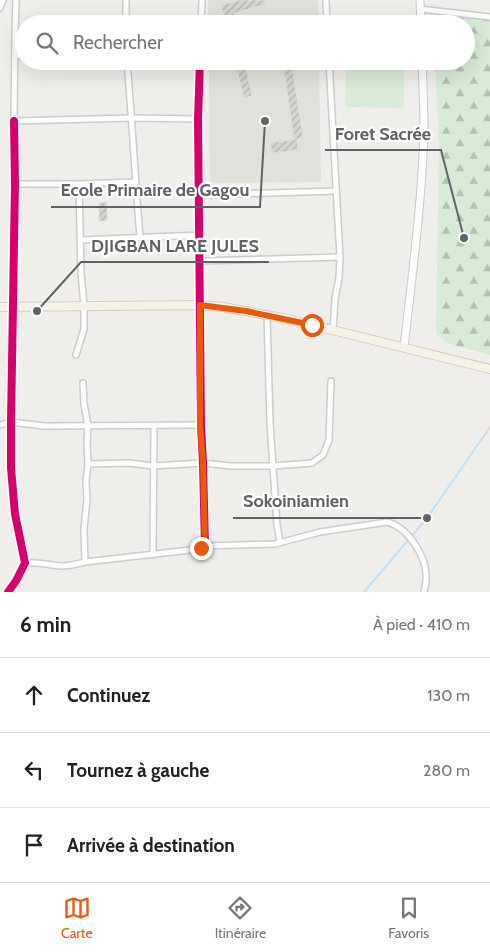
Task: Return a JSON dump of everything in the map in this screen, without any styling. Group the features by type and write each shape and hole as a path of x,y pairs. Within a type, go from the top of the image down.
{"main road":[{"path":"0,307 200,305 223,307 288,319 490,369"}],"street":[{"path":"0,8 3,0"},
{"path":"15,15 16,0"},
{"path":"126,0 126,15"},
{"path":"201,15 202,0"},
{"path":"326,0 327,15"},
{"path":"420,0 420,15"},
{"path":"420,9 472,15"},
{"path":"475,15 490,17"},
{"path":"8,592 25,563 15,514 11,468 14,307 15,28"},
{"path":"127,70 140,237"},
{"path":"200,70 198,119 200,426 205,546"},
{"path":"329,70 340,257 333,330"},
{"path":"404,348 422,165 424,117 422,70"},
{"path":"14,121 132,118 198,119"},
{"path":"15,184 135,182"},
{"path":"76,355 84,329 79,184"},
{"path":"199,195 336,190"},
{"path":"81,240 200,235"},
{"path":"200,262 340,257"},
{"path":"267,315 270,423 277,525 280,542"},
{"path":"88,464 130,463 153,466 203,463 231,466 273,466 306,464 316,461 323,456 328,444 331,381"},
{"path":"83,383 88,426 87,499 84,529 85,562"},
{"path":"0,426 11,422 44,426 200,426"},
{"path":"152,555 154,426"},
{"path":"25,563 44,563 61,566 190,550 205,546 271,545 320,532 384,522 392,523 404,531 411,539 425,566 426,582 424,592"}],"shaded area":[{"path":"208,0 318,0 319,15 208,15"},
{"path":"209,70 319,70 321,182 210,183"}],"green space":[{"path":"475,18 490,20 490,355 447,343 436,333 439,143 435,70 475,70"},
{"path":"346,70 404,70 404,108 345,107"}],"building":[{"path":"242,0 264,0 266,4 234,13 235,15 224,15 221,5"},
{"path":"237,70 246,70 252,96 244,98"},
{"path":"284,70 292,70 303,138 294,140"},
{"path":"297,139 298,150 272,153 270,143"},
{"path":"107,202 107,221 99,221 99,203"}],"waterway":[{"path":"364,592 427,518 490,427"}],"cycle path":[{"path":"200,70 198,119 201,425 205,546"},
{"path":"8,592 25,563 15,514 11,468 15,184 14,121"}],"place":[{"name":"Ecole Primaire de Gagou","path":"265,121"},
{"name":"Foret Sacrée","path":"464,238"},
{"name":"DJIGBAN LARE JULES","path":"37,311"},
{"name":"Sokoiniamien","path":"427,518"}],"route":[{"path":"201,548 205,546 200,426 200,305 246,311 312,325"}]}
